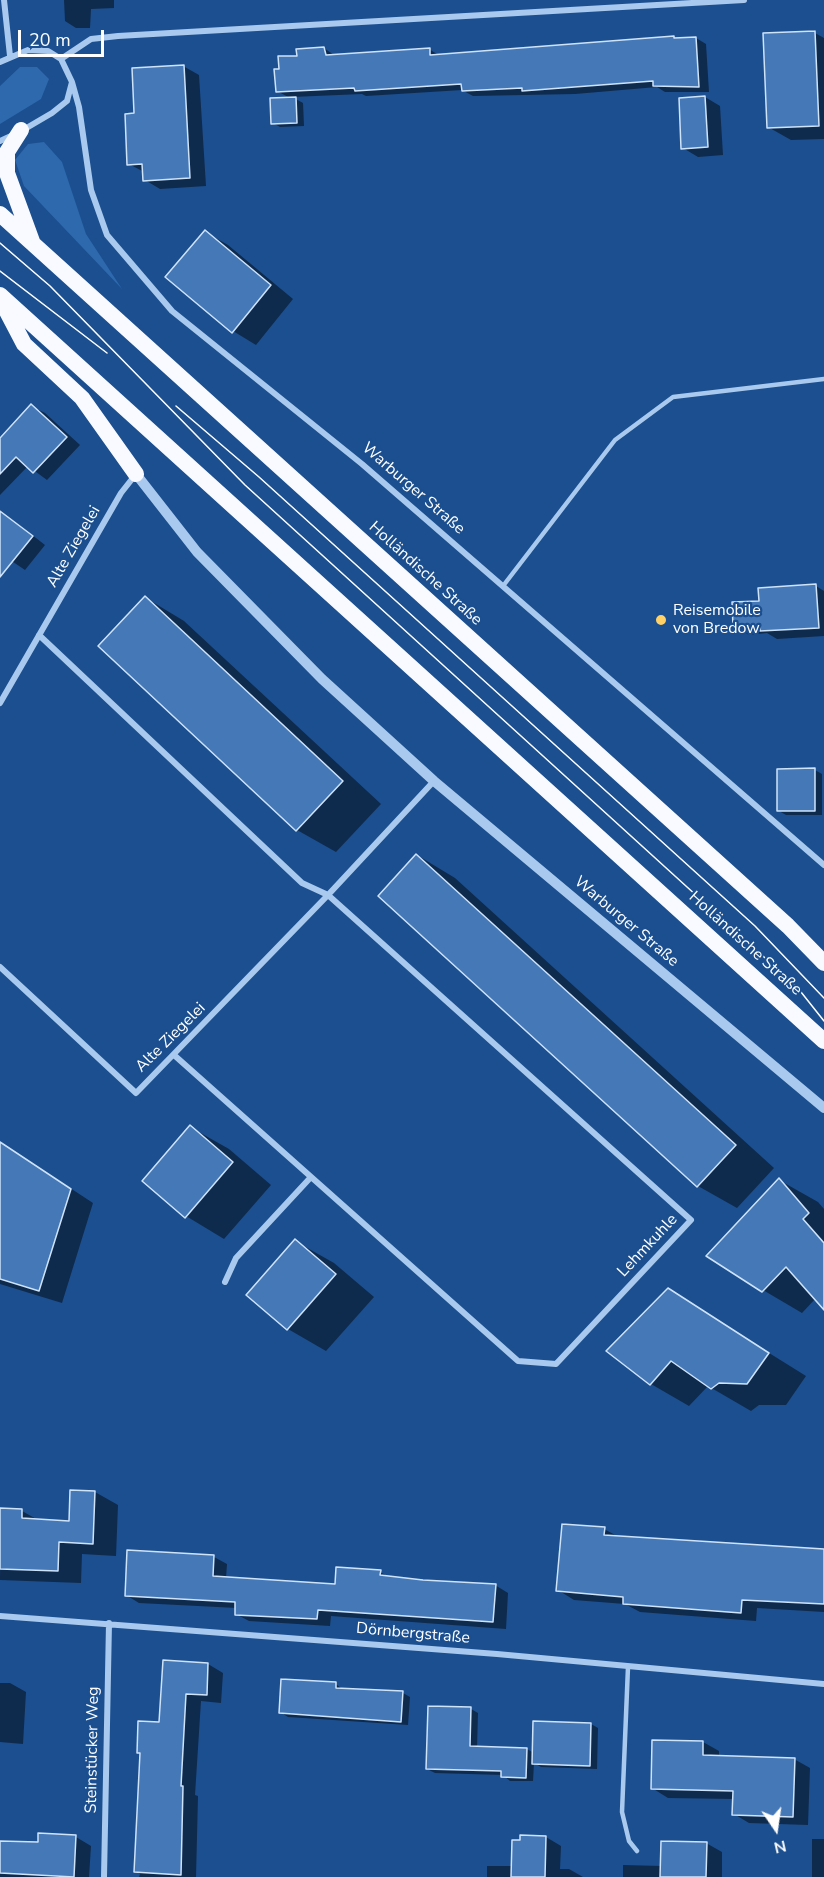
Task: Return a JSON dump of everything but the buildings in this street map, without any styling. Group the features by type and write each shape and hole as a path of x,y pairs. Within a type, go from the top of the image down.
{"highway":[{"path":"21,130 7,152 7,173 34,247"},
{"name":"Holländische Straße","path":"0,214 789,926 824,963"},
{"path":"0,297 24,344 82,398 136,474"},
{"name":"Holländische Straße","path":"0,297 824,1041"}],"street":[{"path":"4,0 10,56"},
{"path":"0,62 27,50 48,51 61,59 91,39 118,36 645,2 744,0"},
{"name":"Warburger Straße","path":"61,59 72,82 79,107 91,189 107,235 172,311 362,464 824,865"},
{"path":"0,141 52,114 67,101 72,82"},
{"name":"Warburger Straße","path":"136,474 197,552 322,679 434,781 824,1108"},
{"name":"Alte Ziegelei","path":"0,704 121,493 136,474"},
{"path":"39,635 302,883 328,895"},
{"name":"Alte Ziegelei","path":"0,967 136,1093 328,895 434,781"},
{"name":"Lehmkuhle","path":"174,1055 518,1361 556,1364 692,1220 328,895"},
{"path":"225,1282 236,1258 311,1177"},
{"name":"Dörnbergstraße","path":"0,1616 109,1623 824,1684"},
{"name":"Steinstücker Weg","path":"104,1877 109,1623"}],"lane":[{"path":"503,586 615,440 673,397 824,378"},
{"path":"628,1666 622,1812 629,1841 637,1851"}],"shaded area":[{"path":"20,67 37,67 49,79 41,99 0,124 0,86"},
{"path":"44,142 62,162 86,234 122,289 24,186 15,160 28,144"}],"tram line":[{"path":"0,243 50,286 245,485 797,987 824,1021"},
{"path":"0,271 107,353"},
{"path":"176,406 259,477 755,926 824,998"}],"place":[{"name":"Reisemobile von Bredow","path":"661,620"}]}
